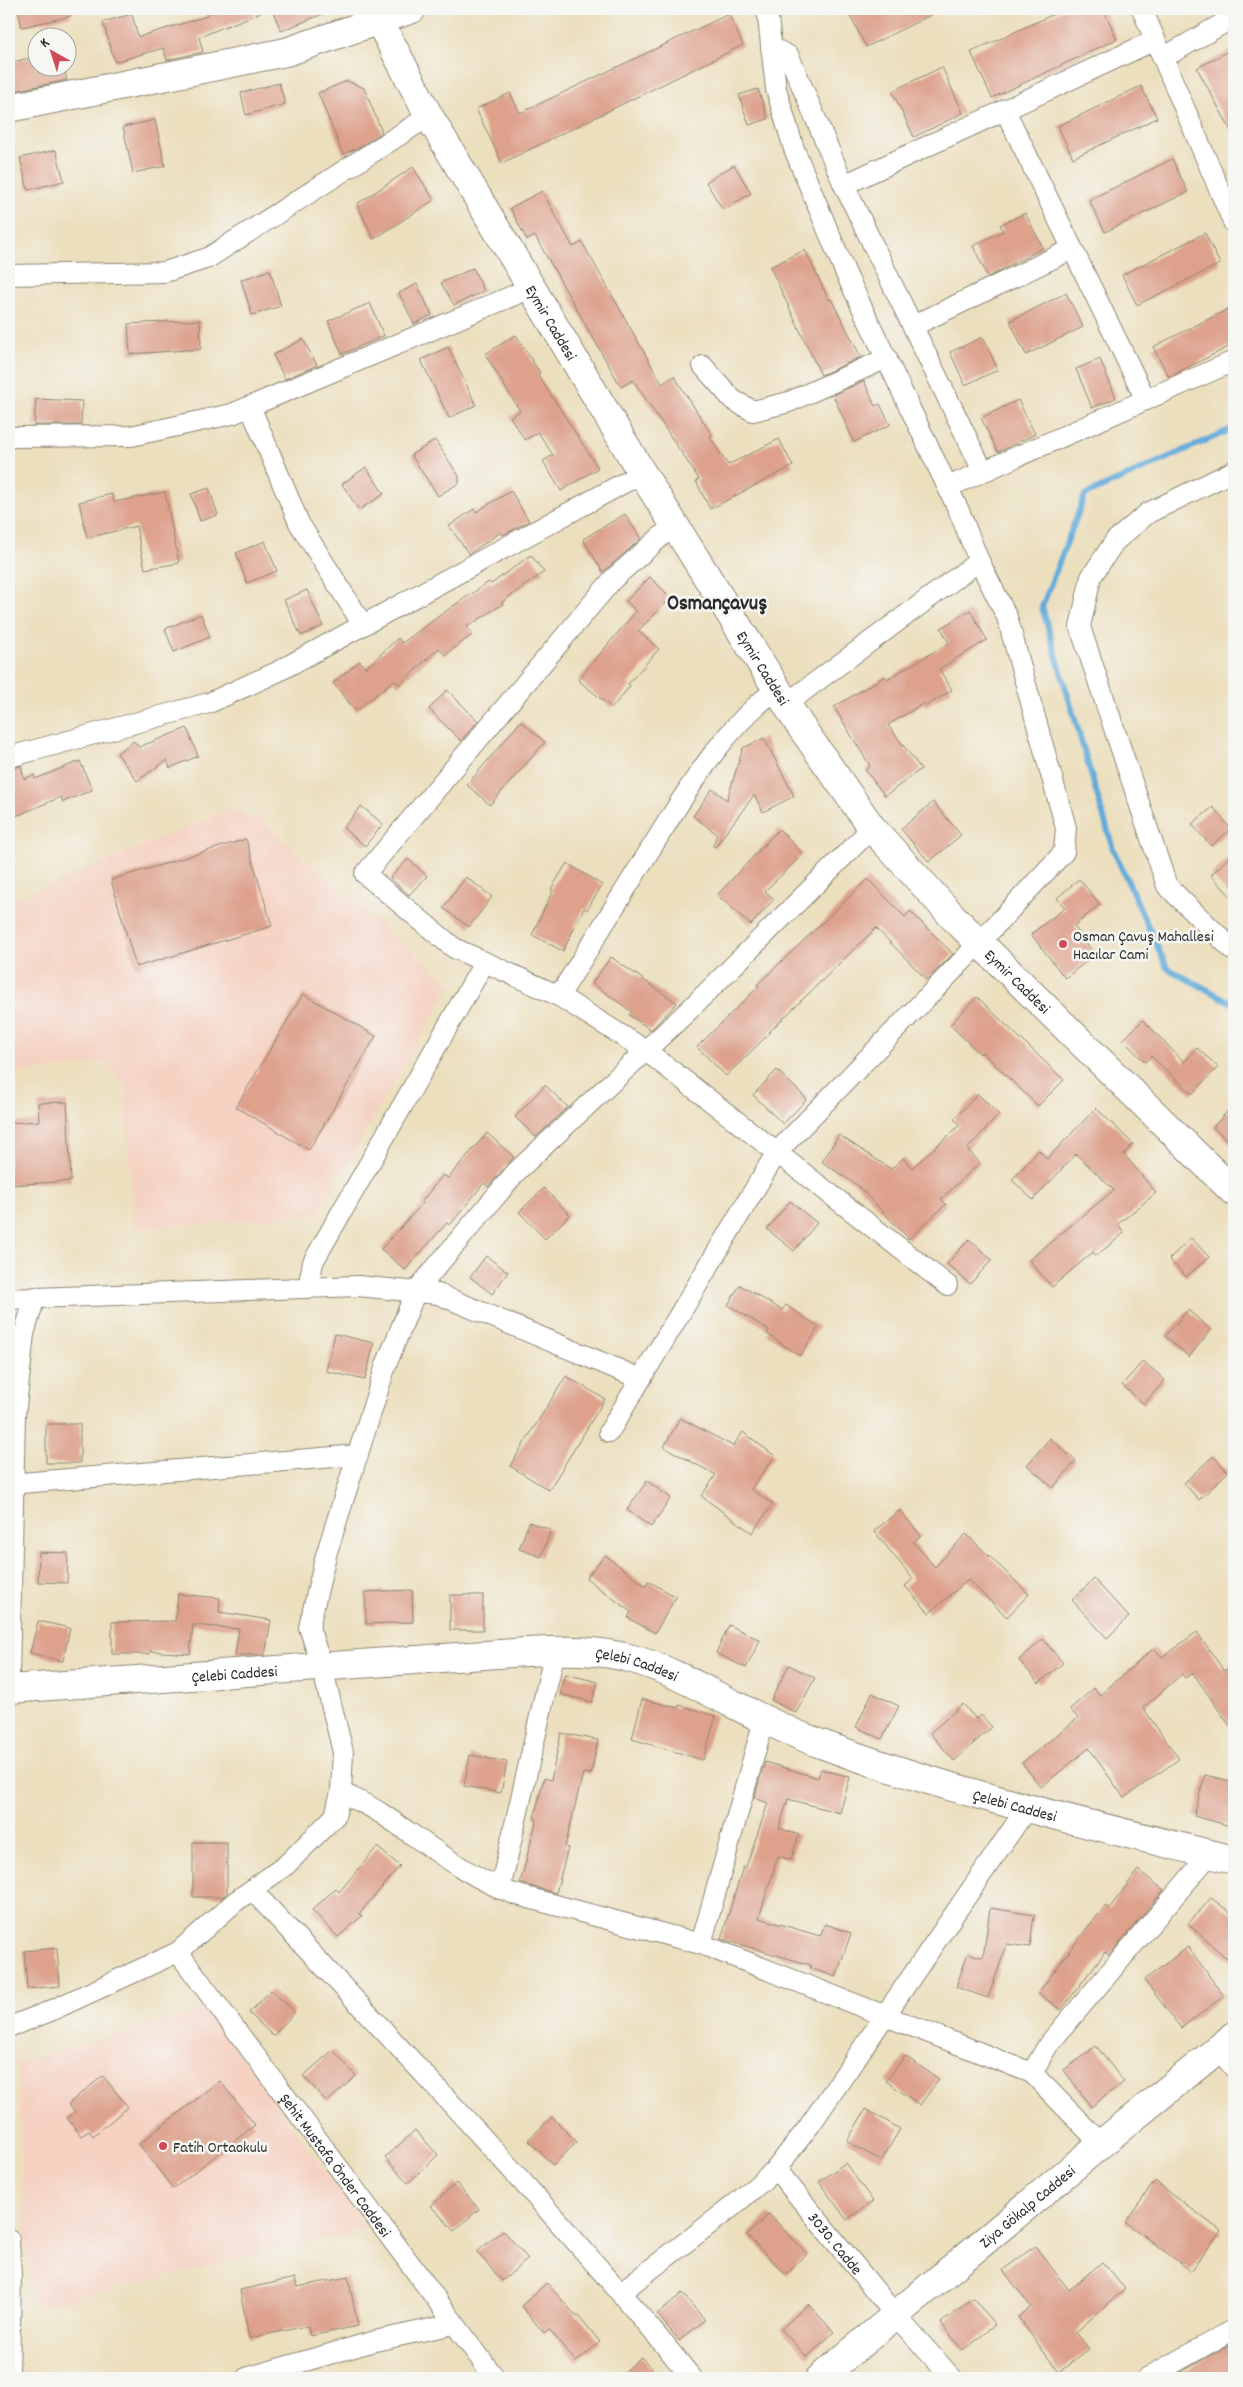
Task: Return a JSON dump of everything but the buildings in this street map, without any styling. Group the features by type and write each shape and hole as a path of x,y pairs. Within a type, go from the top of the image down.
{"street":[{"path":"9,108 286,52 375,14 412,9"},
{"path":"609,1432 777,1152 1064,852 1066,828 1006,617 948,487 842,265 794,149 776,90 767,9"},
{"path":"1142,9 1234,224"},
{"name":"Eymir Caddesi","path":"375,14 429,116 642,473 781,696 872,828 979,942 1234,1192"},
{"path":"844,185 1005,110 1234,17"},
{"path":"770,46 789,56 844,185 983,471"},
{"path":"1005,110 1146,400"},
{"path":"9,275 165,272 208,258 429,116"},
{"path":"913,326 1072,249"},
{"path":"9,437 131,436 232,414 531,288"},
{"path":"702,366 733,400 753,411 789,402 886,358"},
{"path":"948,487 1234,361"},
{"path":"250,406 299,524 363,625"},
{"path":"1234,471 1148,513 1115,541 1091,577 1080,627 1167,886 1234,951"},
{"path":"9,757 209,703 277,672 642,473"},
{"path":"674,525 613,579 365,874 454,948 559,996 645,1050 947,1285"},
{"path":"559,996 696,776 735,728 761,700 781,696 979,560"},
{"path":"9,2026 48,2012 178,1952 252,1890 286,1865 335,1816 341,1792 343,1752 322,1667 309,1627 326,1555 386,1365 416,1291 517,1171 687,1012 872,828"},
{"path":"308,1288 313,1262 484,963"},
{"path":"9,1299 358,1286 416,1291 438,1294 641,1379"},
{"path":"9,1675 11,1484 24,1334 36,1297"},
{"path":"11,1484 358,1455"},
{"path":"500,1889 555,1651"},
{"name":"Çelebi Caddesi","path":"9,1689 555,1651 588,1651 643,1662 668,1671 764,1720 823,1745 1027,1808 1222,1857"},
{"path":"701,1944 764,1720"},
{"path":"341,1792 381,1813 470,1875 500,1889 701,1944 1032,2073 1101,2144"},
{"path":"621,2292 733,2206 776,2169 810,2125 864,2044 886,2016 1027,1808"},
{"path":"1032,2073 1048,2045 1222,1857"},
{"path":"252,1890 473,2126 621,2292 692,2378"},
{"name":"Şehit Mustafa Önder Caddesi","path":"178,1952 495,2378"},
{"name":"Ziya Gökalp Caddesi","path":"820,2378 1101,2144 1229,2051"},
{"name":"3030. Cadde","path":"776,2169 896,2316 952,2378"},
{"path":"9,2240 11,2276 9,2377"},
{"path":"246,2378 375,2341 454,2324"},
{"path":"1147,2378 1234,2329"}],"shaded area":[{"path":"230,809 260,820 451,985 317,1215 135,1229 124,1083 104,1062 9,1075 9,900 18,898"},
{"name":"Fatih Ortaokulu","path":"207,2009 366,2229 36,2307 25,2248 17,2062"}],"waterway":[{"path":"1234,428 1085,495 1042,607 1113,849 1167,968 1234,1004"}],"place":[{"name":"Osman Çavuş Mahallesi Hacılar Cami","path":"1063,944"},
{"name":"Fatih Ortaokulu","path":"163,2146"}],"district":[{"name":"Osmançavuş","path":"717,602"}]}
